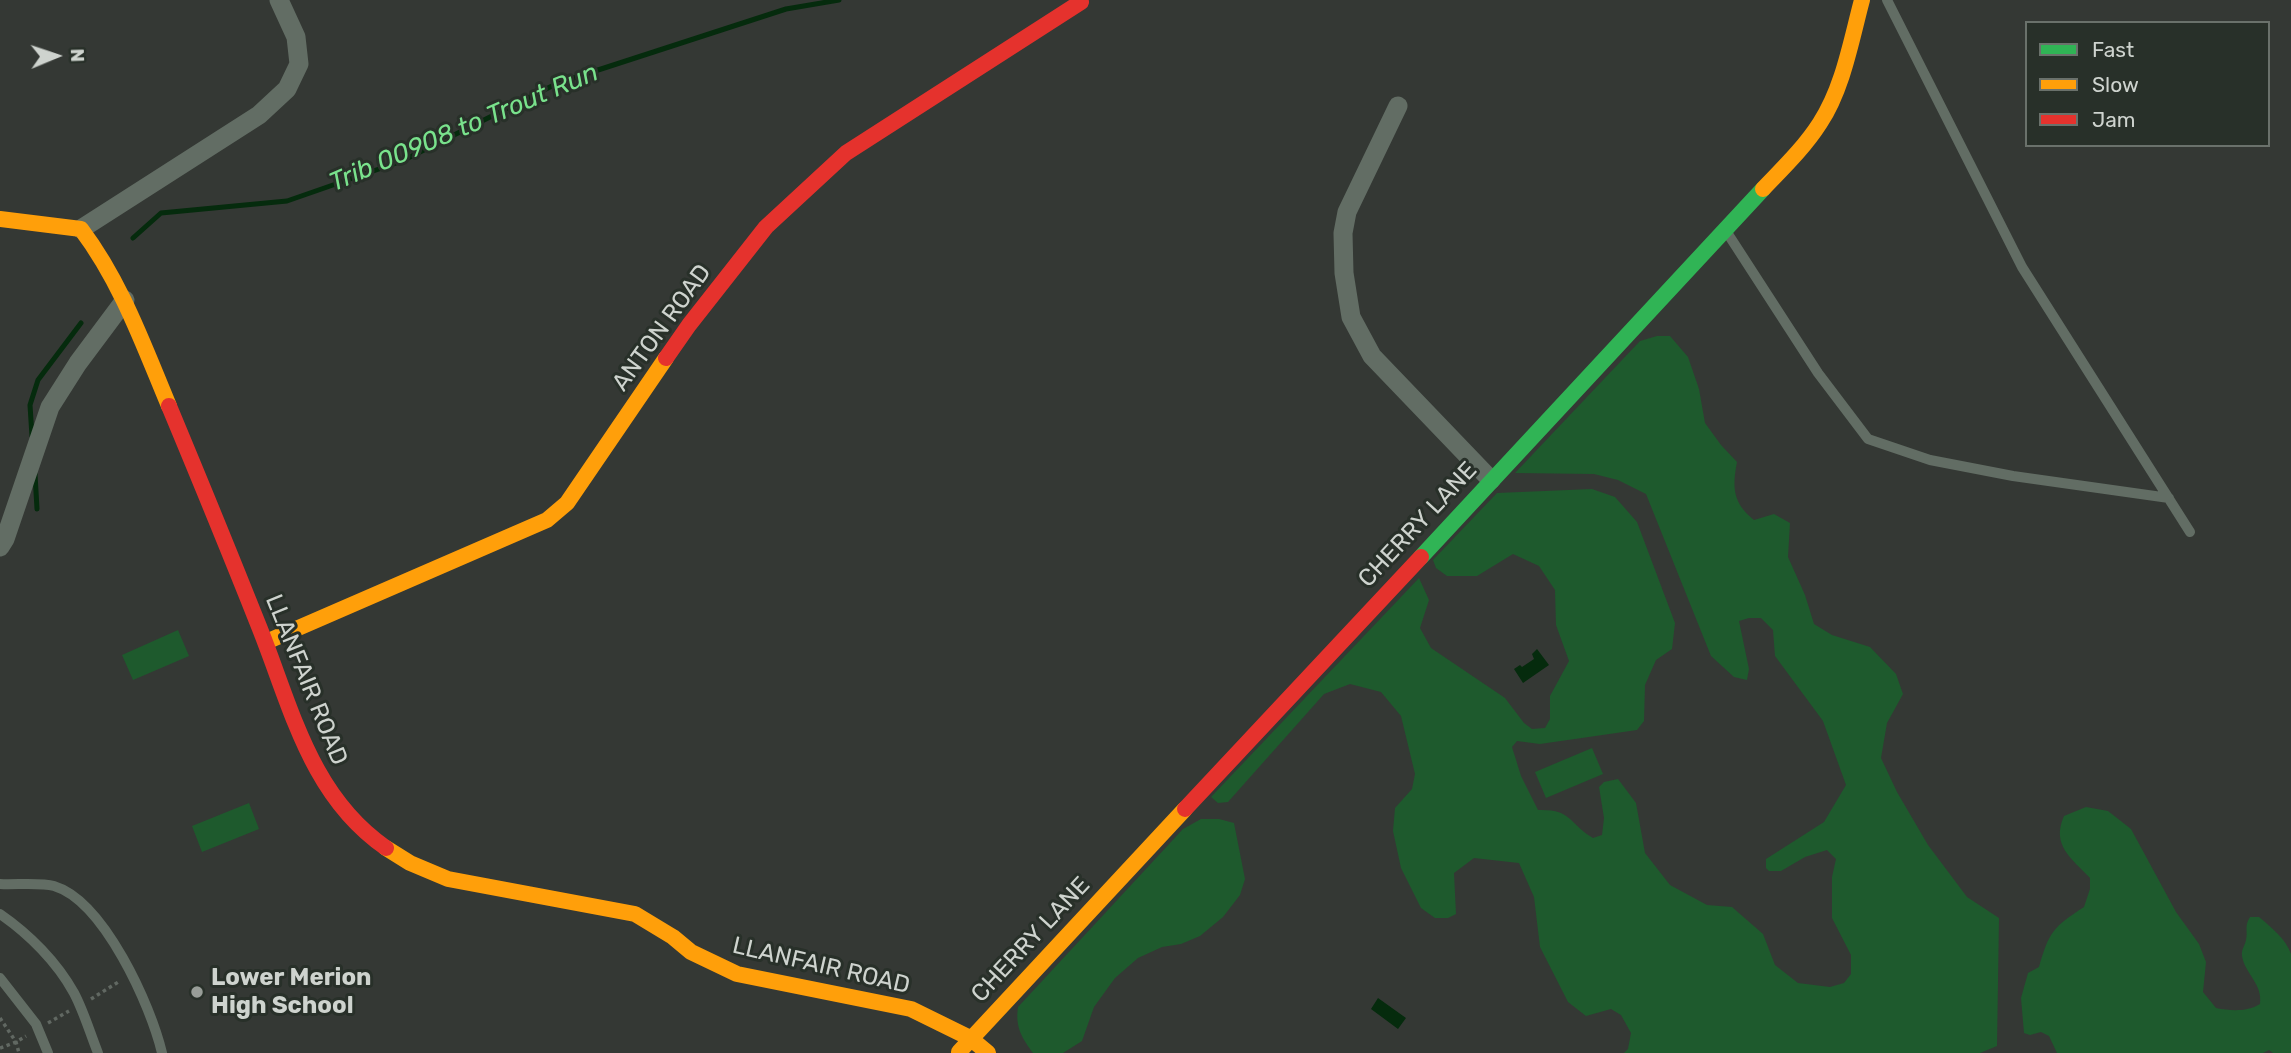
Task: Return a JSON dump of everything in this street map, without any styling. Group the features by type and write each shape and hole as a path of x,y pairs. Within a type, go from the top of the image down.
{"street":[{"path":"0,219 81,229 260,115 288,89 299,64 296,37 279,0"},
{"name":"CHERRY LANE","path":"958,1053 1799,150 1821,122 1837,89 1862,0"},
{"name":"ANTON ROAD","path":"266,642 547,520 568,503 689,325 766,227 846,153 1082,1"},
{"path":"1398,106 1347,212 1343,233 1344,262 1351,317 1372,356 1491,480"},
{"name":"LLANFAIR ROAD","path":"81,229 100,254 125,300 266,642 307,754 325,785 353,820 380,846 411,864 448,879 635,914 673,937 691,952 737,974 911,1009 970,1038 988,1053"},
{"path":"0,547 50,407 78,363 125,300"}],"lane":[{"path":"1887,0 2022,267 2190,532"},
{"path":"1726,231 1818,373 1868,439 1930,460 2169,498"},
{"path":"0,884 53,886 74,897 104,928 133,974 158,1034 162,1053"},
{"path":"0,914 35,943 58,969 84,1013 98,1053"},
{"path":"0,978 36,1024 48,1053"}],"path":[{"path":"0,1018 16,1042 19,1053"}],"shaded area":[{"path":"1657,336 1670,336 1688,357 1699,389 1705,423 1737,462 1735,487 1742,507 1754,520 1774,514 1790,523 1788,557 1805,595 1814,624 1832,635 1870,647 1896,674 1903,694 1887,723 1881,758 1928,845 1967,897 1999,918 1997,1046 1980,1053 1624,1053 1628,1049 1631,1033 1621,1015 1611,1009 1586,1016 1568,1002 1540,947 1534,897 1519,863 1474,858 1454,873 1456,914 1448,918 1435,918 1421,908 1401,868 1393,831 1395,808 1412,789 1415,774 1401,716 1381,692 1350,684 1324,694 1228,802 1218,803 1211,797 1419,578 1429,600 1420,628 1431,648 1505,698 1532,729 1545,728 1550,719 1550,696 1569,661 1556,625 1555,590 1539,566 1513,554 1477,576 1447,576 1436,568 1433,560 1497,493 1592,489 1615,497 1637,522 1675,623 1672,649 1656,660 1645,685 1644,721 1637,730 1540,744 1517,741 1512,747 1521,776 1538,810 1564,814 1593,838 1602,835 1604,818 1599,787 1604,782 1618,779 1636,803 1645,853 1670,885 1707,905 1732,907 1763,934 1775,965 1798,983 1830,987 1844,983 1851,974 1851,955 1832,918 1832,877 1836,859 1827,850 1805,857 1781,871 1769,871 1766,868 1766,859 1824,822 1846,785 1823,721 1775,656 1773,630 1761,618 1739,621 1749,669 1747,680 1734,677 1711,656 1646,494 1618,480 1594,474 1515,473 1640,341"},
{"path":"178,630 189,656 133,680 122,655"},
{"path":"1537,649 1549,665 1523,683 1514,669 1534,659 1532,654"},
{"path":"1592,748 1603,774 1546,798 1535,772"},
{"path":"249,803 259,829 202,852 192,826"},
{"path":"2086,807 2108,811 2131,829 2176,912 2199,944 2206,962 2203,992 2216,1008 2239,1010 2260,1004 2259,991 2242,956 2250,917 2259,917 2282,938 2291,954 2291,1053 2273,1053 2269,1050 2263,1053 2057,1053 2049,1036 2041,1032 2030,1035 2024,1033 2021,998 2028,973 2039,967 2054,931 2084,907 2090,889 2090,878 2065,850 2060,835 2064,816"},
{"path":"1201,819 1219,819 1234,823 1245,879 1240,895 1223,917 1200,936 1181,944 1162,947 1138,958 1115,978 1094,1007 1082,1041 1063,1053 1033,1053 1020,1032 1018,1007 1183,829"},
{"path":"1378,998 1406,1018 1398,1029 1371,1009"}],"waterway":[{"name":"Trib 00908 to Trout Run","path":"133,238 161,213 287,201 402,161 558,83 786,9 839,0"},
{"path":"32,436 30,405 38,380 81,323"},
{"path":"35,474 37,509"}],"traffic: fast":[{"path":"1421,557 1763,189"}],"traffic: slow":[{"path":"1763,189 1807,141 1828,109 1846,64 1862,0"},
{"path":"0,219 81,229 120,292 169,406"},
{"path":"266,642 547,520 567,503 666,358"},
{"path":"959,1052 1185,809"},
{"path":"386,848 410,863 448,879 635,914 673,937 691,952 737,974 911,1009 970,1038 988,1053"}],"traffic: jam":[{"path":"666,358 766,227 846,153 1081,2"},
{"path":"169,406 293,716 320,775 338,802 360,826 386,848"},
{"path":"1185,809 1421,557"}],"place":[{"name":"Lower Merion High School","path":"197,992"}]}
